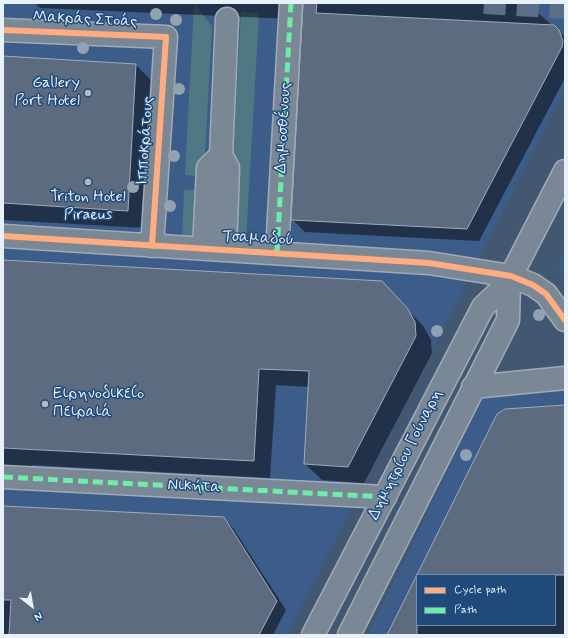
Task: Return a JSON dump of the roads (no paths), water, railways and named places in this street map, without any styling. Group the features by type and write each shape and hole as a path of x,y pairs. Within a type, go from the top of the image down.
{"street":[{"name":"Δημοσθένους","path":"277,252 291,3"},
{"path":"214,249 228,168 221,155 227,19"},
{"name":"Μακράς Στοάς","path":"3,30 166,37"},
{"name":"Ιπποκράτους","path":"152,246 166,37"},
{"name":"Δημητρίου Γούναρη","path":"313,635 483,307 510,279 565,171"},
{"name":"Τσαμαδού","path":"3,236 152,246 277,252 429,263 533,285 546,294 565,320"},
{"name":"Δημητρίου Γούναρη","path":"349,635 508,320 510,279"},
{"path":"473,387 565,378"},
{"name":"Νικήτα","path":"3,477 384,497"}],"tunnel":[{"path":"484,3 565,8"}],"place":[{"name":"Gallery Port Hotel","path":"88,93"},
{"name":"Triton Hotel Piraeus","path":"88,182"},
{"name":"Ειρηνοδικείο Πειραιά","path":"45,404"}]}
